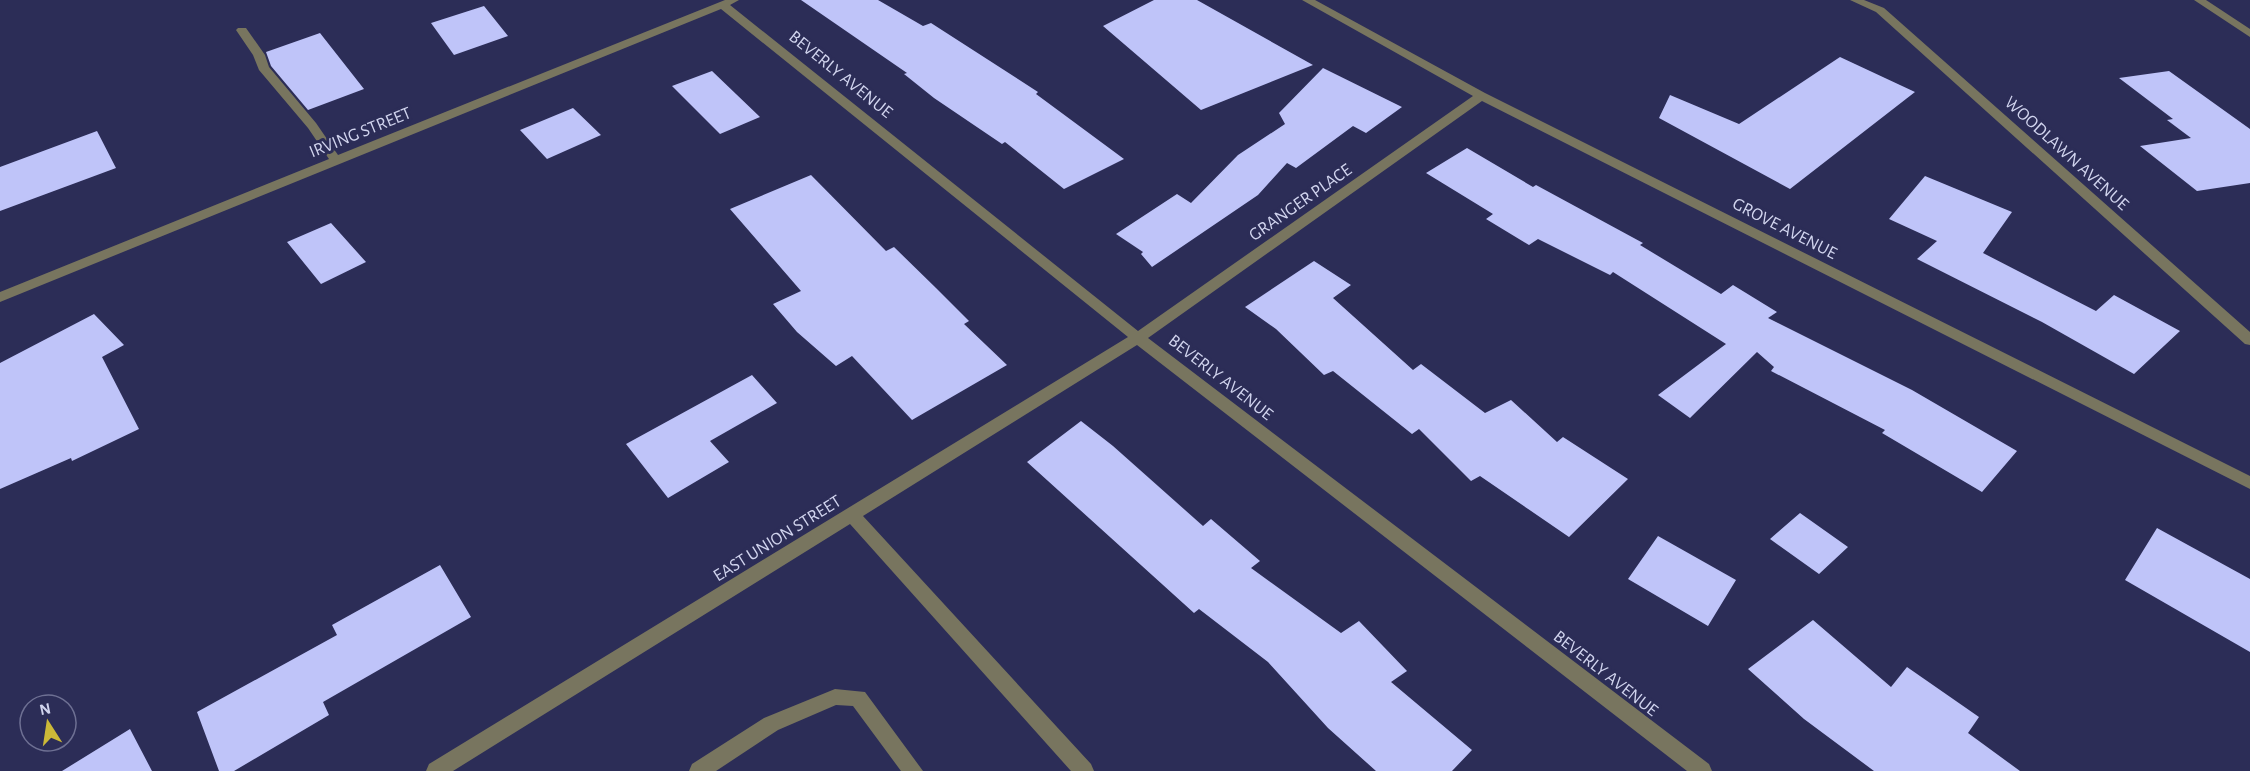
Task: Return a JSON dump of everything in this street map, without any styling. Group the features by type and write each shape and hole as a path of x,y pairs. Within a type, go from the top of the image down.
{"street":[{"name":"GROVE AVENUE","path":"1307,0 1481,96 2250,483"},
{"name":"WOODLAWN AVENUE","path":"1855,0 1880,10 2250,340"},
{"path":"2199,0 2250,34"},
{"name":"IRVING STREET","path":"0,297 728,2"},
{"name":"BEVERLY AVENUE","path":"728,2 1138,338 1702,771"},
{"path":"242,30 259,55 263,68 312,126 336,161"},
{"name":"GRANGER PLACE","path":"1138,338 1481,96"},
{"name":"EAST UNION STREET","path":"436,771 1138,338"},
{"path":"852,514 1084,771"},
{"path":"699,771 771,724 835,697 858,699 913,771"}],"building":[{"path":"801,0 878,0 923,26 931,23 1038,92 1036,94 1124,159 1064,189 1005,142 1002,144 934,98 904,74 907,73"},
{"path":"1154,0 1197,0 1313,65 1201,110 1103,26"},
{"path":"484,6 508,36 454,55 431,23"},
{"path":"320,33 364,89 308,110 271,66 266,52"},
{"path":"1840,57 1915,92 1790,189 1659,118 1670,95 1739,124"},
{"path":"1323,68 1402,107 1366,133 1353,126 1296,168 1287,163 1258,195 1152,267 1141,254 1143,252 1116,234 1177,194 1191,203 1238,155 1285,124 1279,113"},
{"path":"712,71 760,117 720,134 672,86"},
{"path":"2169,71 2250,129 2250,183 2197,191 2140,146 2191,138 2167,120 2173,119 2119,78"},
{"path":"573,108 601,135 547,159 520,130"},
{"path":"97,131 116,168 0,211 0,167"},
{"path":"1467,148 1533,187 1536,185 1643,243 1640,245 1721,294 1733,285 1777,312 1768,318 1912,390 2017,451 1982,492 1882,433 1885,430 1771,371 1774,367 1757,352 1690,418 1658,395 1726,344 1613,272 1610,275 1538,239 1529,245 1486,219 1493,214 1426,173"},
{"path":"811,175 886,251 894,247 969,321 964,324 1007,365 912,420 852,356 836,366 797,332 773,304 801,291 730,209"},
{"path":"1925,176 2012,212 1983,253 2096,311 2114,295 2180,331 2134,374 2042,322 1917,259 1937,241 1889,219"},
{"path":"331,223 366,262 321,284 287,242"},
{"path":"1314,261 1351,285 1333,298 1413,370 1421,364 1485,413 1511,400 1557,442 1563,437 1628,479 1569,537 1480,476 1471,481 1419,429 1412,434 1333,371 1324,375 1276,329 1245,307"},
{"path":"94,314 124,345 102,357 139,429 72,461 71,458 0,489 0,363"},
{"path":"752,375 777,403 710,441 729,462 668,498 626,444"},
{"path":"1081,421 1113,446 1203,526 1211,519 1260,561 1251,568 1341,633 1359,621 1407,671 1391,682 1472,750 1452,771 1376,771 1328,728 1268,662 1199,609 1194,613 1027,462"},
{"path":"1800,513 1848,547 1819,574 1770,539"},
{"path":"2157,528 2250,579 2250,652 2125,580"},
{"path":"1658,536 1736,580 1708,626 1628,579"},
{"path":"440,565 471,617 323,702 329,715 234,771 219,771 197,712 337,635 332,625"},
{"path":"1813,620 1891,687 1907,667 1979,717 1968,733 2020,771 1874,771 1804,719 1748,669"},
{"path":"130,729 152,771 62,771"}]}
